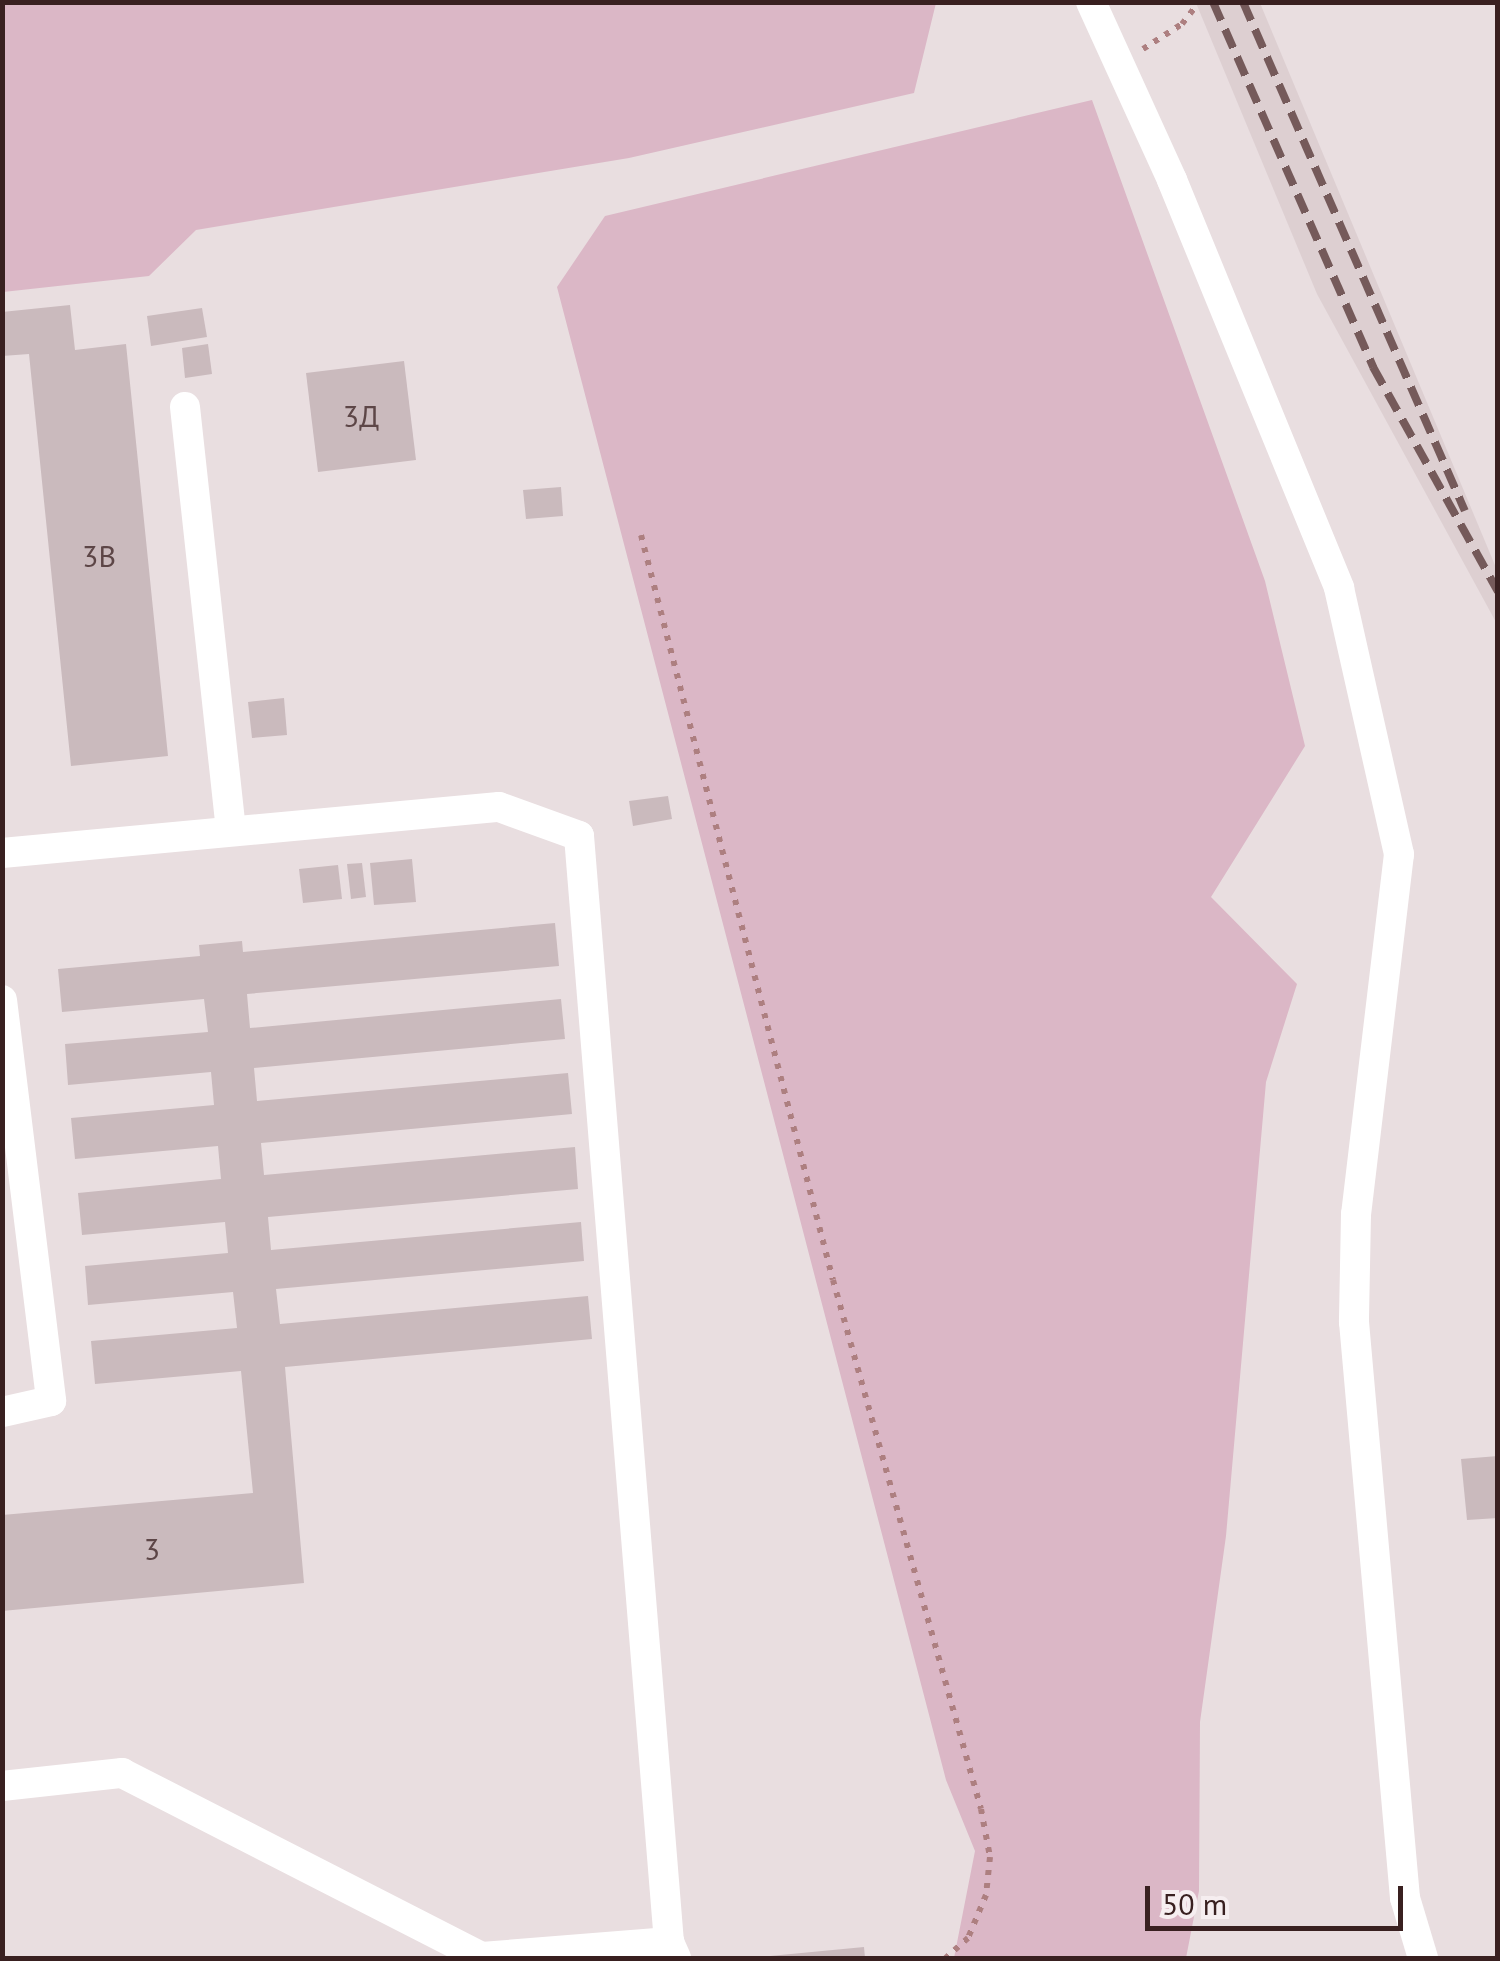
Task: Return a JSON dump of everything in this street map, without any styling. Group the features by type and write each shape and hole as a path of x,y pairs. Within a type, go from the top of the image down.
{"lane":[{"path":"1091,2 1172,180 1339,588 1398,854 1356,1214 1354,1322 1405,1898 1423,1958"},
{"path":"185,407 230,832"},
{"path":"2,852 499,807 579,836 673,1950 468,1958"},
{"path":"2,1000 14,1233 51,1401 2,1412"},
{"path":"2,1786 122,1773 482,1957"}],"path":[{"path":"1118,65 1182,24 1199,2"},
{"path":"641,535 874,1430 981,1809 990,1857 986,1895 968,1938 946,1958"}],"shaded area":[{"path":"2,3 936,3 914,93 629,158 196,230 149,276 3,292"},
{"path":"1196,3 1260,3 1497,570 1497,624 1317,294"},
{"path":"1092,100 1265,581 1305,746 1211,897 1297,984 1266,1082 1226,1536 1200,1722 1199,1891 1186,1958 954,1958 975,1851 946,1780 557,287 605,216"}],"building":[{"path":"70,305 75,350 126,344 168,756 71,766 29,354 2,356 2,312"},
{"path":"202,308 207,337 151,346 147,316"},
{"path":"208,344 212,374 185,378 182,348"},
{"path":"404,361 416,460 318,472 306,373"},
{"path":"561,487 563,516 526,519 523,490"},
{"path":"284,698 287,735 252,738 248,702"},
{"path":"668,796 672,819 633,826 629,801"},
{"path":"412,859 416,902 374,905 370,863"},
{"path":"362,863 366,897 351,899 347,864"},
{"path":"338,865 342,899 303,903 299,869"},
{"path":"555,923 559,966 247,994 250,1028 561,999 565,1039 254,1068 257,1101 568,1073 572,1114 261,1143 264,1175 575,1147 578,1189 268,1217 271,1250 581,1222 584,1261 276,1289 280,1324 588,1296 592,1339 285,1367 304,1583 2,1611 2,1515 253,1493 241,1371 95,1384 91,1341 237,1328 233,1292 88,1305 85,1266 228,1253 225,1222 82,1235 78,1193 221,1179 218,1146 75,1159 71,1118 214,1105 211,1072 68,1085 65,1044 208,1032 204,999 62,1012 58,969 200,956 199,945 242,941 243,952"},
{"path":"1498,1456 1498,1518 1467,1520 1461,1459"},
{"path":"864,1947 865,1958 770,1958 770,1956"}],"railway":[{"path":"1213,2 1373,367 1498,592"},
{"path":"1243,2 1465,511"}]}
